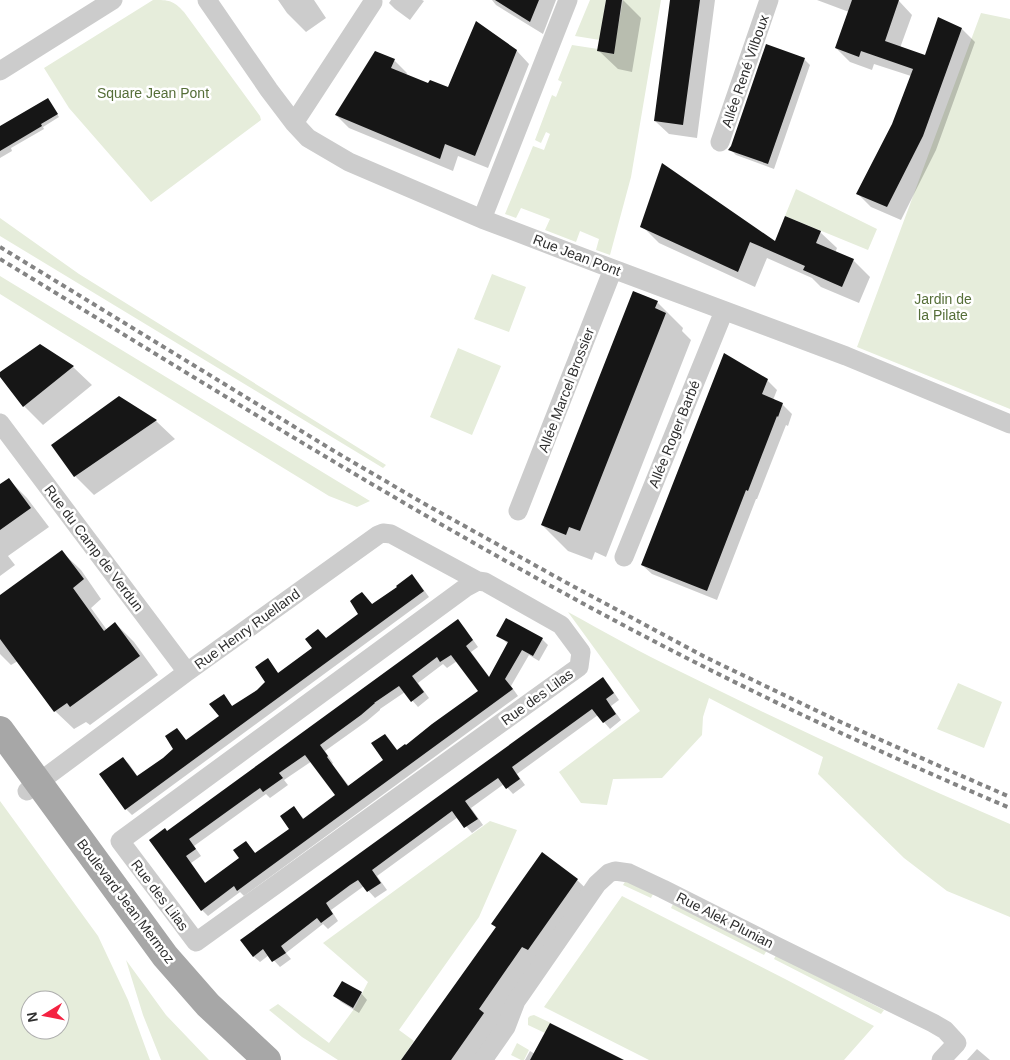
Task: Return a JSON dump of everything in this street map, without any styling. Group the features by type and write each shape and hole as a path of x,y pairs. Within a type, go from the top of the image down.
{"main road":[{"name":"Boulevard Jean Mermoz","path":"0,730 33,787 131,935 182,997 243,1060"},
{"name":"Boulevard Jean Mermoz","path":"0,755 33,787 165,956 208,1005 267,1060"}],"street":[{"path":"0,71 113,0"},
{"name":"Rue Jean Pont","path":"207,0 294,123 308,138 349,162 482,219 854,360 1010,424"},
{"path":"482,219 568,0"},
{"name":"Allée René Vilboux","path":"720,142 769,0"},
{"path":"294,123 373,2"},
{"name":"Allée Marcel Brossier","path":"518,511 613,269"},
{"name":"Allée Roger Barbé","path":"624,557 724,311"},
{"name":"Rue du Camp de Verdun","path":"0,423 187,672"},
{"name":"Rue Henry Ruelland","path":"33,787 187,672 369,540 383,533 391,534 401,539 478,581"},
{"name":"Rue des Lilas","path":"478,581 485,582 561,625 581,652 579,667 196,942 120,841 465,588 478,581"},
{"name":"Rue Alek Plunian","path":"483,1060 506,1027 516,1001 598,884 609,873 620,871 629,872 945,1030 956,1043 941,1060"}],"green space":[{"name":"Square Jean Pont","path":"153,0 170,2 177,5 184,12 260,116 261,120 151,202 69,108 44,68"},
{"path":"590,0 606,0 600,40 575,36"},
{"path":"623,0 661,0 631,177 610,255 596,250 599,239 580,231 576,242 545,230 550,219 521,208 516,218 505,214 533,146 544,150 550,134 546,132 541,143 535,140 552,95 556,97 562,82 558,80 572,45 598,49 598,51 613,54"},
{"name":"Jardin de la Pilate","path":"981,13 1010,19 1010,409 857,347"},
{"path":"796,189 877,229 868,250 785,216"},
{"path":"0,218 79,274 386,465 383,468 0,236"},
{"path":"492,274 526,287 509,332 474,319"},
{"path":"0,276 370,501 357,507 329,496 0,294"},
{"path":"458,348 501,366 472,435 430,417"},
{"path":"568,612 651,657 761,711 885,769 1010,824 1010,917 947,891 904,858 818,774 823,757 709,698 703,717 702,735 662,778 613,779 607,805 581,803 559,772 640,711"},
{"path":"958,683 1002,702 984,748 937,729"},
{"path":"0,801 98,936 128,1000 150,1060 0,1060"},
{"path":"490,821 517,830 479,917 399,1030 414,1041 401,1060 338,1060 302,1037 269,1010 278,1004 329,1043 354,1009 368,982 323,943"},
{"path":"626,880 653,894 651,898 623,885"},
{"path":"622,896 874,1026 844,1060 649,1060 544,1007"},
{"path":"673,904 767,950 764,955 671,908"},
{"path":"776,955 884,1010 881,1014 774,959"},
{"path":"126,960 166,1015 209,1060 161,1060 143,1015"},
{"path":"534,1015 551,1023 545,1033 528,1025 528,1018"},
{"path":"517,1043 529,1050 524,1060 511,1055"}],"building":[{"path":"495,0 539,0 530,22"},
{"path":"606,0 622,0 614,54 597,51"},
{"path":"670,0 700,0 683,125 654,121"},
{"path":"852,0 899,0 885,41 925,55 938,17 962,28 923,136 887,207 856,194 892,124 913,69 861,51 859,57 835,48"},
{"path":"476,21 517,50 475,156 445,144 440,159 335,115 375,51 395,59 391,68 428,83 430,80 448,87"},
{"path":"766,44 805,58 768,164 728,150"},
{"path":"48,98 58,114 41,124 42,126 0,151 0,126"},
{"path":"662,163 775,241 785,216 821,231 816,243 854,259 842,287 803,270 805,266 750,242 738,272 640,227"},
{"path":"633,291 658,301 655,308 666,313 580,531 569,527 566,535 541,525"},
{"path":"40,344 74,366 23,407 0,377 0,372"},
{"path":"724,353 768,379 762,394 783,403 748,491 746,490 707,591 641,565"},
{"path":"119,396 157,420 74,477 51,445"},
{"path":"9,478 31,508 0,530 0,484"},
{"path":"62,550 84,579 73,588 104,631 115,622 140,656 70,707 67,703 54,712 0,639 0,595"},
{"path":"412,574 424,591 125,810 99,774 123,757 137,776 173,749 165,736 177,728 186,740 219,716 209,704 224,694 232,706 257,690 265,682 255,667 268,658 278,673 312,648 305,639 318,629 326,638 358,614 350,601 356,596 362,592 372,604"},
{"path":"506,618 543,638 533,656 522,650 505,679 513,689 237,891 234,886 201,911 149,840 165,828 167,831 458,619 473,640 466,646 489,677 508,642 496,636","holes":["451,655 478,691 397,750 385,734 371,743 383,760 348,786 320,745 399,686 411,702 424,692 412,676 437,657 440,662","305,755 335,795 303,819 294,806 280,816 289,829 255,853 246,841 233,850 239,858 205,883 186,856 196,849 189,839 260,788 263,792 283,778 279,773"]},
{"path":"603,677 614,693 606,699 616,714 603,723 592,709 512,767 520,779 506,789 498,778 465,801 478,819 464,828 452,811 372,870 381,883 367,892 358,880 326,903 333,914 321,923 317,918 281,946 286,953 272,962 263,949 253,957 240,940"},
{"path":"542,852 578,879 528,950 522,947 479,1009 484,1013 451,1060 401,1060 496,927 491,924"},
{"path":"342,981 362,992 353,1008 333,996"},
{"path":"550,1023 624,1060 530,1060"}],"railway":[{"path":"0,247 334,451 567,583 705,657 834,719 1010,797"},
{"path":"0,259 349,471 617,622 783,706 1010,808"}]}
